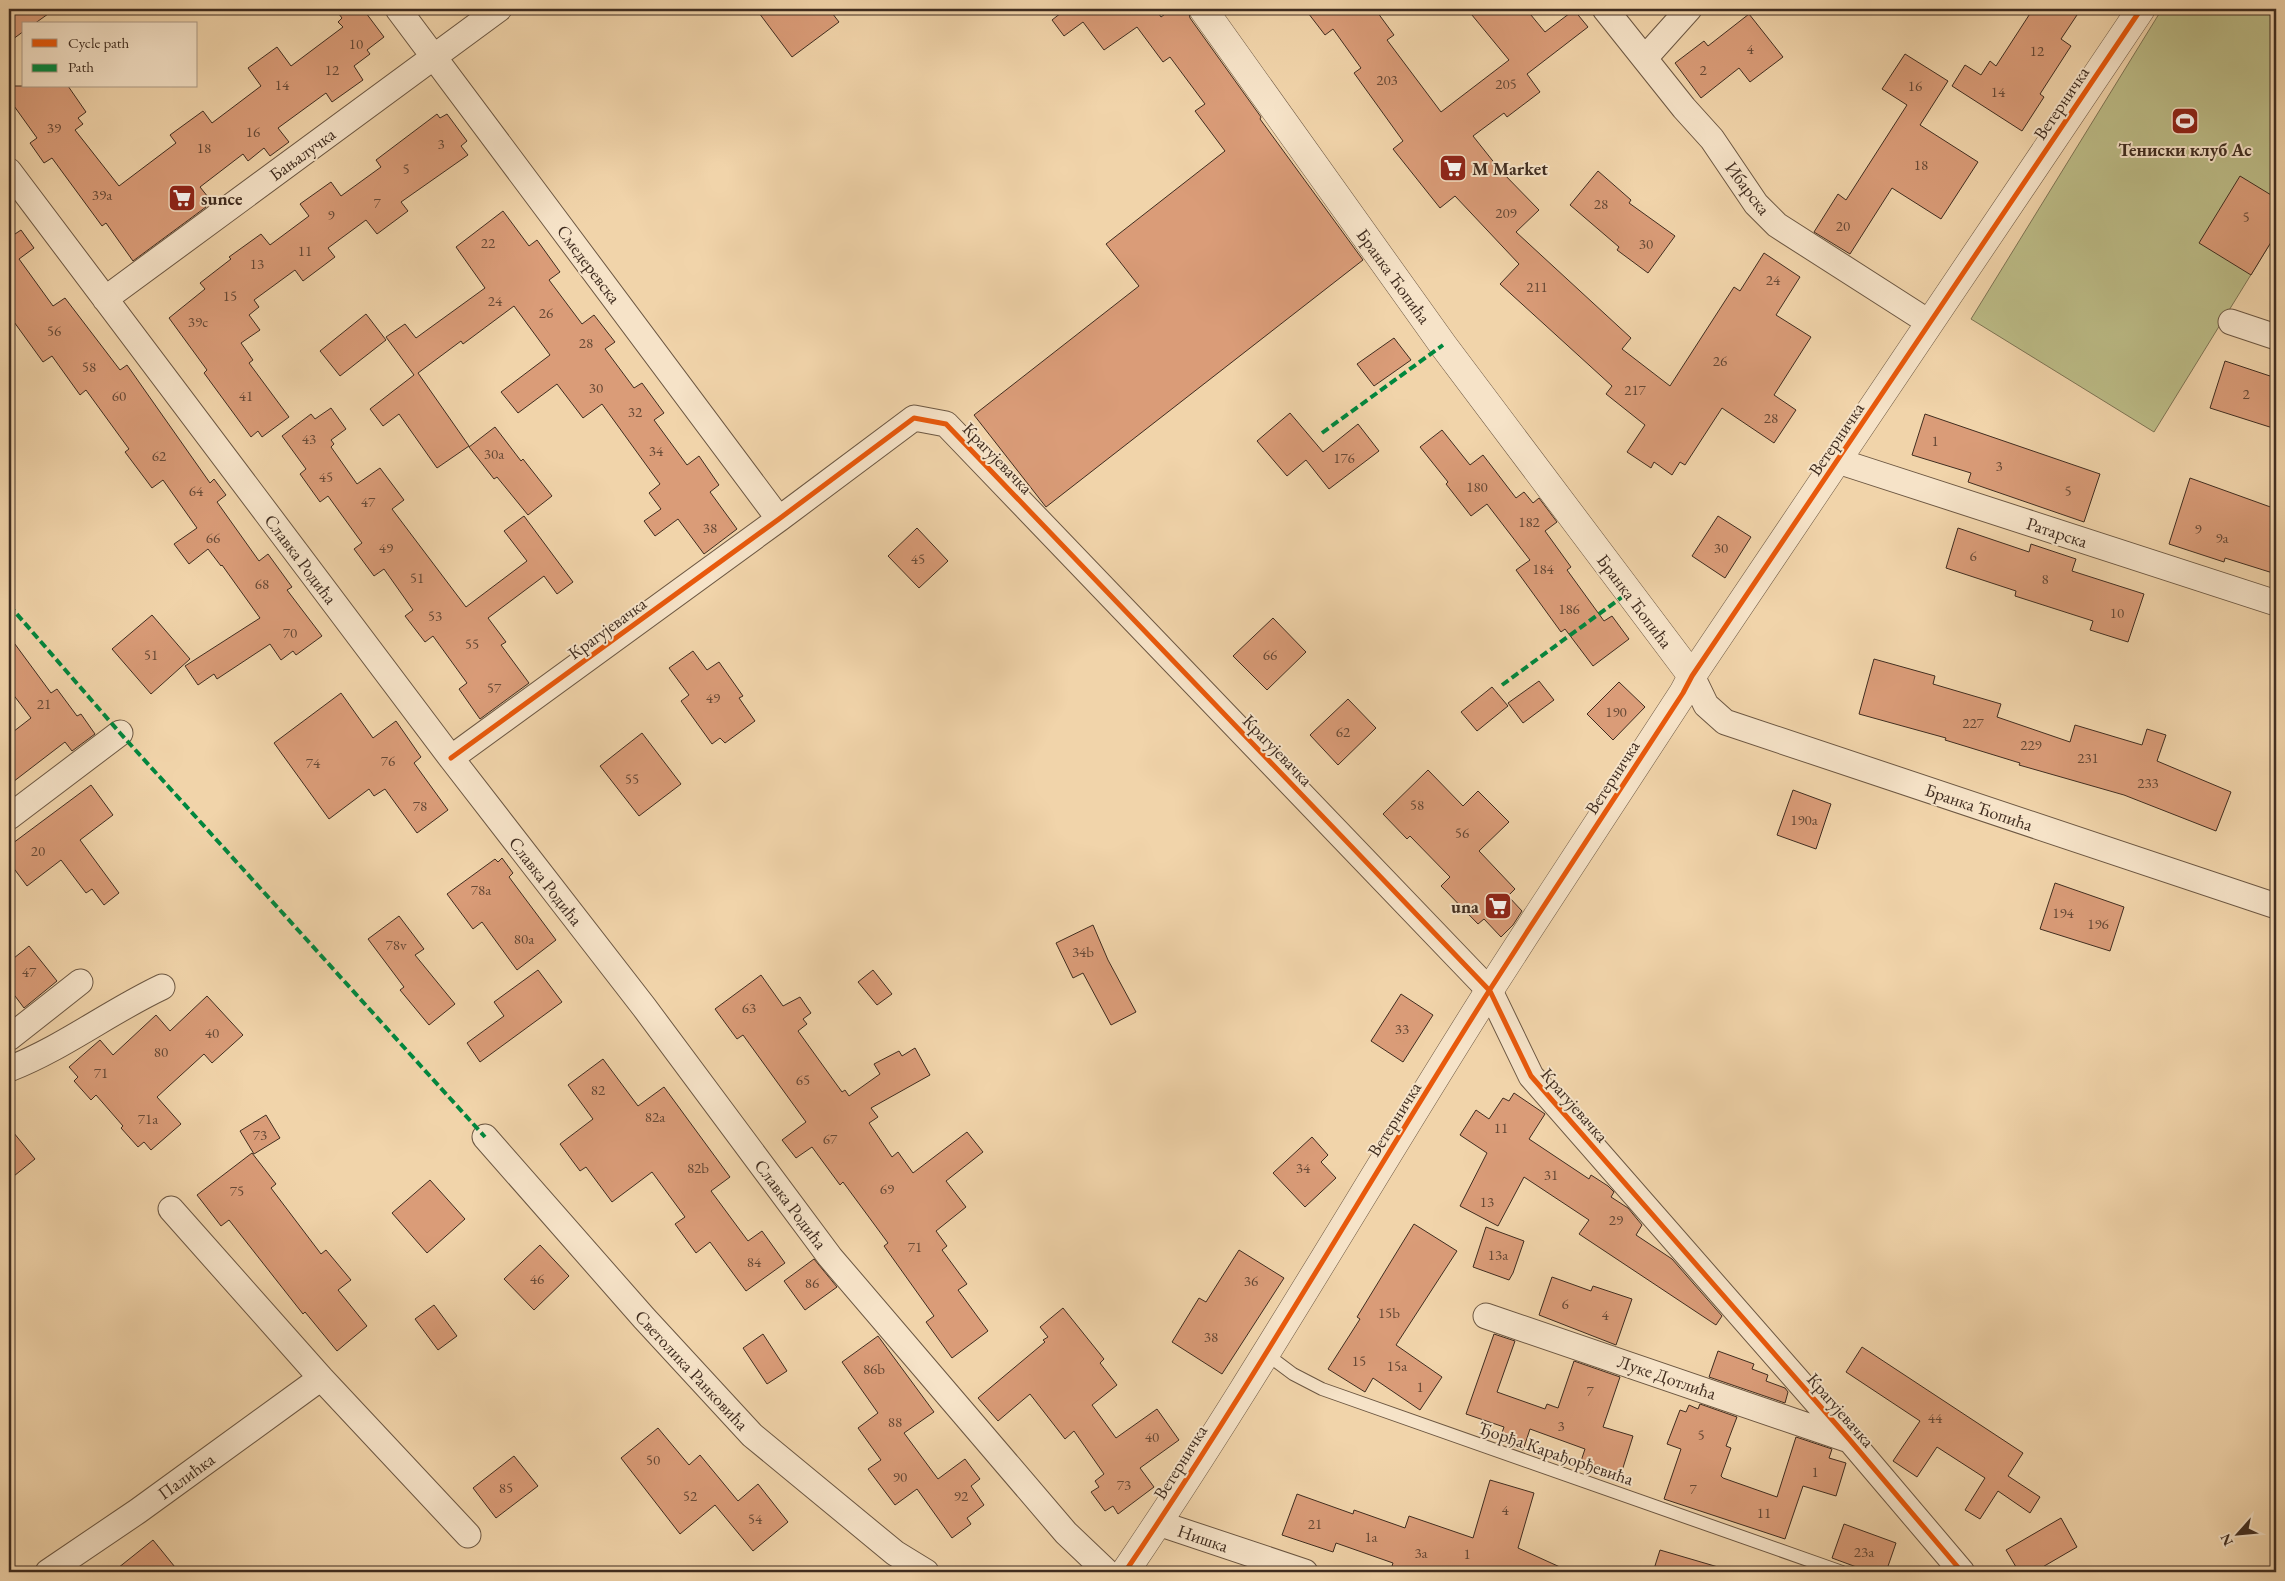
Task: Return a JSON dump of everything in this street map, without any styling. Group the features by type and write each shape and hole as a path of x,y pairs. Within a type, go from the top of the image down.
{"street":[{"name":"Смедеревска","path":"398,9 779,519"},
{"name":"Бањалучка","path":"105,299 499,9"},
{"name":"Бранка Ћопића","path":"1203,9 1443,345 1692,676 1706,705 1725,722 2276,906"},
{"name":"Ибарска","path":"1605,9 1684,108 1712,139 1756,204 1777,225 1930,323"},
{"path":"1645,58 1689,9"},
{"name":"Ветерничка","path":"1125,1572 1265,1353 1490,991 1684,693 1692,676 2141,9"},
{"name":"Славка Родића","path":"9,171 451,758 644,1007 830,1257 1066,1534 1107,1572"},
{"path":"2231,322 2276,337"},
{"name":"Крагујевачка","path":"451,758 779,519 914,418 946,424 1490,991 1530,1076 1962,1572"},
{"name":"Ратарска","path":"1838,461 2276,603"},
{"path":"9,817 120,733"},
{"path":"9,1038 80,982"},
{"path":"9,1069 33,1060 89,1029 129,1002 162,987"},
{"name":"Светолика Ранковића","path":"485,1137 644,1318 752,1435 895,1553 926,1572"},
{"path":"171,1208 321,1378 468,1535"},
{"name":"Луке Дотлића","path":"1486,1316 1849,1440"},
{"name":"Палићка","path":"48,1572 138,1511 321,1378"},
{"name":"Нишка","path":"1158,1523 1305,1572"}],"lane":[{"name":"Ђорђа Карађорђевића","path":"1265,1353 1293,1374 1322,1389 1842,1572"}],"green space":[{"name":"Тениски клуб Ас","path":"2162,9 2276,9 2276,234 2154,432 1971,319"}],"building":[{"path":"9,9 55,9 37,22 22,22 22,32 9,42"},
{"path":"335,9 363,9 384,37 367,50 370,54 354,66 363,80 332,102 326,93 278,128 289,142 270,156 264,148 248,161 243,154 200,187 208,197 202,202 206,207 133,261 106,223 102,226 52,158 44,163 30,143 37,138 9,99 9,86 22,86 22,88 69,88 86,112 78,118 83,124 75,130 119,186 176,143 170,135 203,111 212,123 261,86 248,68 277,47 291,66 343,27 338,22 342,18"},
{"path":"756,9 829,9 839,22 792,57"},
{"path":"1066,9 1161,9 1157,11 1161,17 1172,9 1188,9 1190,18 1261,117 1260,119 1363,260 1046,507 974,415 1139,286 1106,244 1225,151 1195,111 1205,104 1170,57 1163,62 1137,27 1104,50 1083,22 1064,36 1052,20"},
{"path":"1305,9 1375,9 1394,35 1387,40 1441,112 1509,60 1467,9 1526,9 1545,32 1574,10 1588,27 1527,74 1540,92 1507,117 1504,113 1473,136 1500,170 1539,210 1516,232 1631,338 1622,349 1670,386 1734,287 1740,291 1764,253 1800,277 1776,315 1811,337 1774,395 1796,410 1774,443 1722,408 1685,465 1680,462 1672,475 1654,462 1651,468 1627,452 1645,425 1606,394 1612,386 1500,284 1519,264 1455,196 1440,208 1393,149 1403,141 1354,73 1361,68 1333,29 1325,35"},
{"path":"2033,9 2081,9 2061,39 2071,46 2040,94 2044,97 2022,131 1952,86 1965,65 1981,75 1990,61 1996,66"},
{"path":"1749,14 1783,57 1750,82 1739,68 1701,98 1675,63 1704,41 1708,46"},
{"path":"1905,54 1948,81 1920,125 1978,162 1941,219 1892,188 1850,254 1814,232 1838,194 1846,200 1907,105 1882,89"},
{"path":"437,114 440,118 447,114 467,141 461,146 468,155 401,202 408,211 377,234 366,220 328,248 335,257 303,281 295,270 254,300 259,307 249,315 260,330 241,343 253,360 249,363 289,417 262,437 258,431 251,437 204,373 207,370 169,318 205,289 200,283 231,259 229,257 261,234 270,245 309,216 300,204 331,182 341,196 381,167 376,160"},
{"path":"1598,171 1631,200 1629,203 1675,236 1648,273 1617,250 1619,247 1570,205"},
{"path":"2240,176 2276,198 2276,234 2251,275 2199,243"},
{"path":"503,211 529,246 537,240 560,272 549,280 582,324 594,315 615,342 605,349 634,388 642,383 664,413 654,420 687,465 699,456 719,485 710,492 737,529 704,554 678,519 655,536 644,521 661,509 649,493 660,484 602,404 583,418 557,384 518,413 501,392 550,355 514,306 463,344 461,341 418,373 469,446 437,468 399,414 383,426 370,409 414,375 386,337 405,324 416,338 485,288 456,247"},
{"path":"21,230 34,248 19,259 53,306 65,298 120,370 127,365 210,483 214,479 226,495 217,502 259,561 268,554 292,587 287,590 322,636 296,655 293,651 281,660 270,644 217,679 214,674 198,685 185,666 260,618 222,565 208,549 189,564 174,544 197,528 163,480 152,488 125,452 129,449 86,390 80,395 52,356 43,362 9,315 9,238"},
{"path":"366,314 386,340 340,376 320,351"},
{"path":"1394,338 1411,360 1374,386 1357,364"},
{"path":"2225,361 2276,378 2276,429 2210,408"},
{"path":"331,408 346,429 331,440 334,444 331,447 357,484 380,468 404,500 392,509 466,607 527,561 504,531 524,516 573,582 557,594 544,576 488,618 506,642 501,645 529,683 480,719 459,689 467,683 433,636 425,642 405,616 413,610 384,569 374,576 354,549 362,543 328,496 320,502 300,474 306,469 282,436 311,414 315,419"},
{"path":"1290,413 1323,452 1358,424 1379,451 1329,489 1306,460 1287,476 1257,441"},
{"path":"1925,414 2100,474 2084,522 1968,482 1971,473 1912,455"},
{"path":"495,427 521,461 523,459 552,496 528,515 497,477 494,479 469,447"},
{"path":"1442,430 1470,465 1483,455 1516,498 1524,492 1533,503 1539,498 1557,522 1545,531 1571,567 1567,570 1604,621 1612,616 1629,639 1593,666 1565,629 1561,632 1516,570 1530,560 1487,504 1471,516 1446,484 1448,482 1420,447"},
{"path":"2190,478 2276,509 2276,574 2225,558 2224,562 2169,544"},
{"path":"1718,516 1751,537 1725,578 1692,556"},
{"path":"917,528 948,561 919,588 888,556"},
{"path":"1958,528 2029,552 2031,544 2076,559 2072,571 2144,594 2128,642 2090,630 2093,621 2015,596 2016,591 1946,568"},
{"path":"152,615 190,659 151,694 112,649"},
{"path":"1273,618 1306,652 1267,690 1233,656"},
{"path":"9,636 51,693 57,689 77,716 81,714 95,734 72,751 65,742 9,785 9,735 31,718 9,689"},
{"path":"693,651 707,670 719,662 743,696 739,698 755,721 725,743 720,738 712,744 681,701 689,695 669,668"},
{"path":"1874,659 1935,676 1933,684 2001,704 1997,717 2070,742 2075,725 2142,745 2147,729 2166,735 2157,761 2231,792 2216,831 2124,795 2019,765 2020,763 1945,740 1946,738 1859,714"},
{"path":"1539,681 1554,700 1523,723 1508,703"},
{"path":"1619,682 1645,707 1613,740 1587,714"},
{"path":"1492,687 1508,706 1477,731 1461,712"},
{"path":"341,693 373,738 396,721 421,757 414,763 448,810 417,833 385,789 374,796 369,789 329,819 274,743"},
{"path":"1348,699 1376,728 1338,765 1310,735"},
{"path":"642,733 681,784 639,816 600,766"},
{"path":"1428,770 1463,806 1478,791 1509,822 1479,851 1515,889 1508,896 1522,911 1513,925 1501,937 1484,919 1478,924 1441,886 1450,877 1410,836 1407,839 1383,814"},
{"path":"91,785 113,815 80,840 119,893 104,905 92,889 86,893 61,860 27,886 9,862 9,846"},
{"path":"1793,790 1831,804 1816,849 1777,835"},
{"path":"502,858 513,873 509,877 556,940 517,970 482,922 473,929 447,894 495,859 498,862"},
{"path":"2055,883 2124,907 2110,951 2040,929"},
{"path":"399,916 424,949 415,955 455,1004 429,1025 400,990 404,987 368,939"},
{"path":"1093,925 1108,960 1136,1012 1111,1025 1083,973 1073,978 1056,943"},
{"path":"29,946 57,981 24,1008 9,988 9,962"},
{"path":"538,970 562,1002 480,1062 467,1043 504,1016 494,1002"},
{"path":"873,970 892,994 877,1005 858,982"},
{"path":"761,975 783,1006 800,997 811,1013 803,1019 807,1024 798,1031 842,1092 845,1090 849,1096 880,1074 874,1064 899,1051 902,1056 915,1048 930,1075 871,1108 878,1117 869,1123 892,1157 898,1152 913,1173 967,1132 983,1152 946,1181 966,1207 936,1231 947,1246 942,1250 967,1284 958,1290 988,1331 952,1358 926,1322 934,1316 884,1246 888,1243 843,1182 840,1185 812,1147 796,1158 782,1140 806,1122 743,1035 737,1039 715,1009"},
{"path":"1401,994 1433,1015 1403,1062 1371,1041"},
{"path":"207,996 243,1035 212,1063 204,1054 157,1097 181,1124 151,1150 144,1142 138,1147 121,1128 123,1126 96,1095 91,1100 74,1081 78,1077 69,1067 100,1040 113,1055 156,1015 170,1031"},
{"path":"603,1059 638,1106 664,1087 730,1177 711,1191 748,1241 762,1231 785,1263 746,1291 710,1242 696,1253 675,1224 685,1217 652,1172 612,1202 586,1167 580,1171 560,1144 593,1119 568,1085"},
{"path":"1514,1093 1545,1114 1529,1139 1589,1179 1591,1175 1608,1186 1614,1192 1611,1197 1628,1208 1642,1225 1636,1235 1672,1259 1722,1316 1716,1325 1579,1234 1589,1220 1524,1177 1498,1226 1460,1206 1487,1153 1460,1135 1476,1110 1489,1119 1503,1098 1509,1101"},
{"path":"266,1115 280,1138 254,1154 240,1131"},
{"path":"9,1127 35,1159 9,1180"},
{"path":"1312,1137 1328,1155 1321,1162 1336,1178 1305,1207 1273,1173"},
{"path":"252,1153 276,1184 271,1188 321,1254 326,1250 351,1280 338,1290 367,1326 337,1351 305,1312 303,1314 229,1220 221,1226 197,1195"},
{"path":"430,1180 465,1219 427,1253 392,1213"},
{"path":"1414,1224 1457,1251 1396,1345 1442,1377 1420,1410 1373,1378 1365,1392 1328,1369 1360,1319 1357,1317"},
{"path":"1486,1227 1524,1241 1509,1280 1473,1267"},
{"path":"540,1245 569,1276 534,1310 504,1279"},
{"path":"1239,1250 1284,1278 1222,1374 1172,1342 1199,1298 1206,1302"},
{"path":"814,1259 837,1287 805,1310 784,1281"},
{"path":"1552,1277 1591,1291 1593,1286 1632,1299 1616,1345 1539,1315"},
{"path":"434,1305 457,1336 438,1350 415,1319"},
{"path":"1063,1308 1104,1359 1100,1363 1117,1385 1092,1405 1116,1438 1157,1409 1179,1440 1140,1468 1154,1487 1118,1514 1113,1506 1105,1511 1091,1492 1099,1487 1095,1481 1104,1474 1074,1431 1065,1439 1030,1394 998,1421 978,1398 1045,1342 1043,1340 1048,1337 1040,1327"},
{"path":"763,1334 787,1371 767,1384 743,1348"},
{"path":"1494,1334 1515,1341 1497,1392 1545,1409 1547,1404 1558,1408 1574,1361 1620,1377 1603,1427 1633,1436 1621,1474 1581,1461 1585,1449 1530,1429 1523,1450 1499,1441 1504,1427 1466,1414"},
{"path":"878,1336 934,1412 904,1433 938,1479 965,1459 980,1479 971,1486 984,1505 967,1518 971,1524 952,1538 917,1489 895,1505 868,1469 881,1460 858,1428 878,1413 842,1362"},
{"path":"1862,1347 2023,1453 2008,1476 2040,1497 2030,1513 1998,1491 1980,1519 1965,1510 1985,1478 1937,1447 1917,1477 1893,1461 1920,1421 1846,1372"},
{"path":"1718,1351 1754,1364 1752,1369 1768,1375 1766,1381 1785,1388 1788,1392 1785,1403 1709,1377"},
{"path":"1700,1404 1737,1417 1726,1446 1731,1448 1721,1476 1723,1478 1777,1497 1796,1437 1832,1449 1829,1458 1846,1463 1836,1496 1803,1486 1785,1539 1664,1499 1681,1449 1667,1444 1680,1410 1686,1412 1689,1405 1698,1409"},
{"path":"658,1428 689,1465 700,1455 738,1501 758,1484 788,1522 753,1551 715,1505 680,1534 621,1458"},
{"path":"514,1456 538,1486 496,1518 473,1488"},
{"path":"1490,1480 1534,1493 1518,1548 1571,1572 1390,1572 1393,1563 1336,1543 1333,1552 1282,1535 1297,1494 1353,1514 1354,1510 1405,1528 1409,1516 1473,1538"},
{"path":"2061,1518 2077,1547 2034,1572 2019,1572 2006,1550"},
{"path":"1844,1524 1896,1543 1886,1572 1870,1572 1832,1558"},
{"path":"153,1540 179,1572 113,1572"},
{"path":"1660,1550 1718,1567 1717,1572 1653,1572"}],"marked path":[{"path":"1322,433 1443,345"},
{"path":"1502,685 1629,592"},
{"path":"9,605 120,733 485,1137"}],"cycle path":[{"path":"1125,1572 1219,1429 1489,991 1683,693 1692,676 2141,9"},
{"path":"451,758 779,519 914,418 946,424 1490,991 1531,1076 1849,1439 1962,1572"}],"place":[{"name":"Тениски клуб Ас","path":"2185,121"},
{"name":"M Market","path":"1453,168"},
{"name":"sunce","path":"182,198"},
{"name":"una","path":"1498,906"}]}
